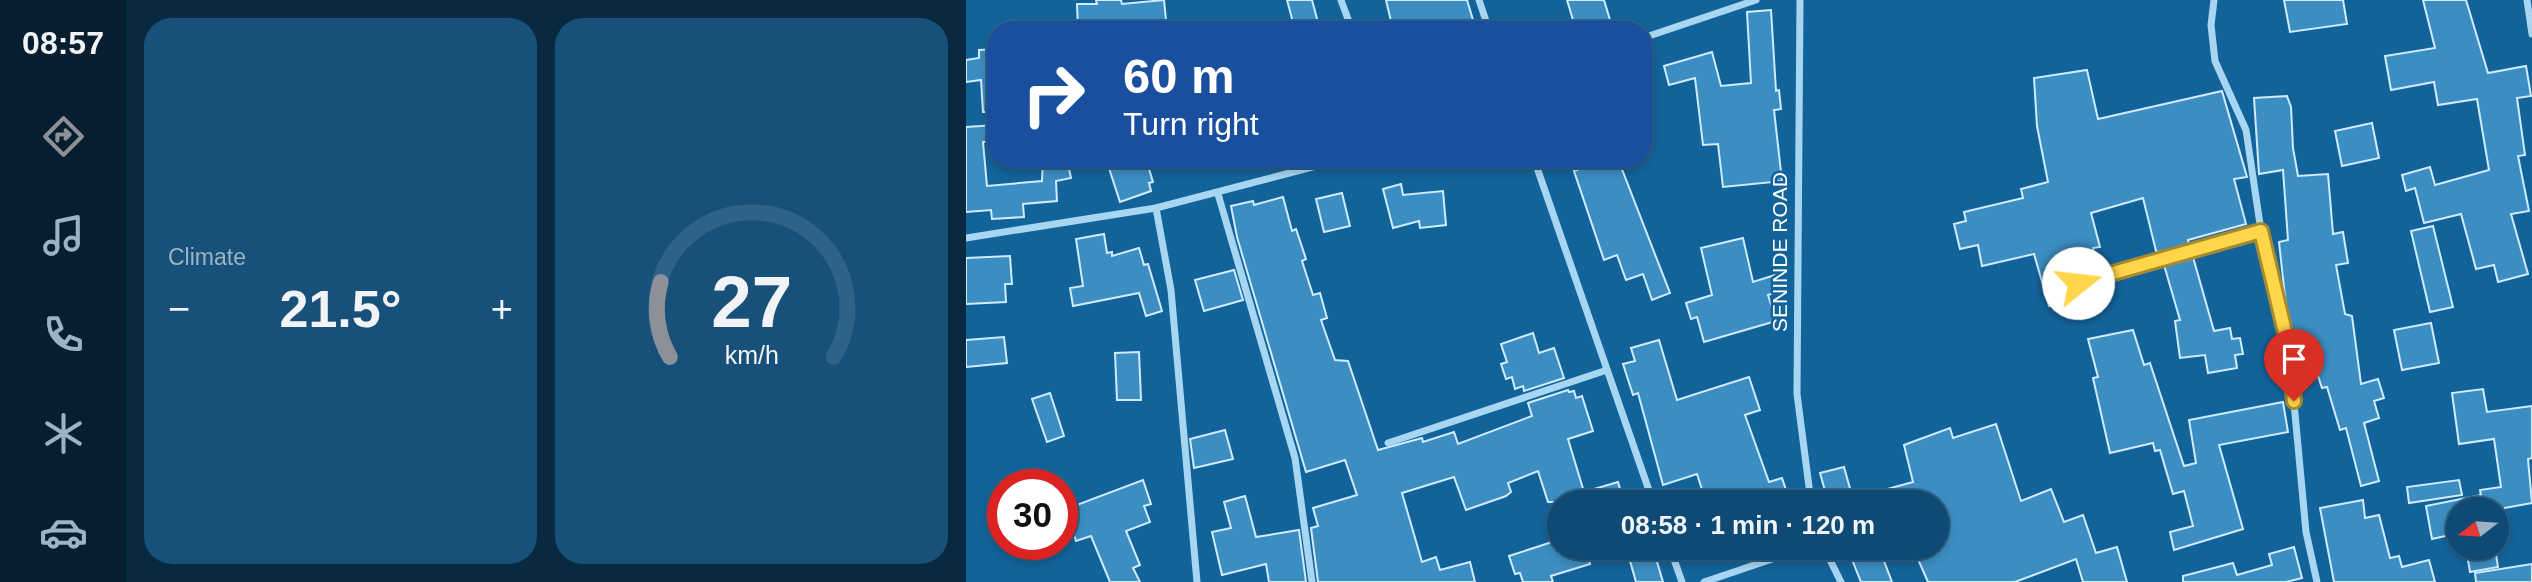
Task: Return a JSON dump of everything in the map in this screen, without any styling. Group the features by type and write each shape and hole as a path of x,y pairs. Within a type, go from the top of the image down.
{"street":[{"path":"1340,0 1348,21"},
{"path":"1479,0 1486,21"},
{"path":"1652,34 1756,0"},
{"name":"SENINDE ROAD","path":"1800,0 1797,394 1809,490"},
{"path":"2214,0 2211,25 2215,61 2246,130 2261,231 2289,349 2306,532 2317,582"},
{"path":"2527,0 2532,34"},
{"path":"966,238 1156,208 1311,168"},
{"path":"1537,168 1649,490"},
{"path":"1218,194 1296,458 1312,582"},
{"path":"1156,208 1171,290 1197,582"},
{"path":"2078,283 2261,231"},
{"path":"1388,443 1607,370"},
{"path":"1674,560 1682,582"},
{"path":"1704,582 1769,560"},
{"path":"1830,560 1841,582"}],"building":[{"path":"1096,0 1121,0 1122,4 1164,0 1166,21 1078,21 1077,4 1097,4"},
{"path":"1287,0 1312,0 1318,21 1293,21"},
{"path":"1386,0 1467,0 1473,21 1391,21"},
{"path":"1567,0 1604,0 1610,21 1573,21"},
{"path":"2284,0 2343,0 2347,24 2290,32"},
{"path":"2423,0 2466,0 2488,73 2526,66 2531,96 2517,98 2525,155 2518,156 2529,211 2511,214 2528,274 2498,282 2494,265 2476,269 2461,214 2424,223 2415,188 2406,191 2402,175 2430,167 2435,185 2489,170 2477,99 2438,105 2434,82 2391,90 2385,56 2435,48"},
{"path":"1771,10 1776,91 1779,90 1781,109 1774,110 1782,181 1723,187 1718,144 1703,145 1695,78 1669,85 1664,66 1712,52 1721,86 1751,83 1747,12"},
{"path":"979,50 987,50 987,112 983,112 981,80 966,82 966,60 979,58"},
{"path":"2087,70 2098,119 2222,91 2247,177 2234,179 2246,224 2188,240 2189,245 2161,253 2156,251 2143,198 2091,213 2100,247 2093,248 2096,260 2058,270 2067,301 2049,306 2034,254 1982,266 1978,245 1960,249 1954,224 1966,221 1964,212 2023,198 2021,189 2048,182 2037,126 2034,78"},
{"path":"2287,96 2291,107 2293,148 2298,176 2328,174 2333,234 2343,232 2348,263 2336,265 2345,314 2352,316 2361,384 2378,379 2384,398 2374,401 2379,418 2364,423 2379,481 2361,486 2346,428 2340,430 2327,387 2322,388 2307,343 2296,345 2287,315 2279,242 2288,240 2283,170 2259,174 2254,98"},
{"path":"2372,123 2379,158 2342,166 2335,131"},
{"path":"987,126 987,142 983,142 987,186 1042,181 1043,168 1069,168 1071,178 1056,181 1057,201 1023,204 1024,217 992,219 991,210 966,212 966,127"},
{"path":"1109,168 1149,168 1153,182 1149,183 1151,191 1120,202"},
{"path":"1582,168 1621,168 1670,293 1652,300 1643,274 1626,280 1617,255 1604,260 1574,171"},
{"path":"1401,184 1403,195 1443,191 1446,225 1420,228 1419,221 1393,228 1383,189"},
{"path":"1342,193 1350,226 1324,232 1316,199"},
{"path":"1283,197 1292,231 1296,229 1306,259 1302,261 1313,295 1320,293 1327,318 1321,320 1335,360 1348,361 1378,450 1422,438 1423,442 1454,432 1458,444 1532,416 1528,403 1568,390 1574,391 1576,398 1582,396 1593,431 1568,439 1583,490 1547,490 1547,499 1538,471 1508,483 1511,492 1506,496 1466,510 1454,477 1402,493 1422,562 1436,557 1440,570 1470,562 1475,582 1318,582 1311,528 1318,526 1313,508 1357,495 1345,460 1306,472 1237,237 1231,206 1253,201 1254,205"},
{"path":"2433,226 2453,307 2430,312 2411,231"},
{"path":"1104,234 1107,253 1112,252 1112,256 1139,248 1144,265 1148,264 1162,311 1146,316 1139,293 1073,306 1070,288 1083,286 1076,239"},
{"path":"1743,238 1753,282 1778,274 1783,290 1768,295 1776,321 1704,342 1697,317 1691,319 1686,303 1712,295 1701,248"},
{"path":"1010,256 1012,284 1005,284 1006,302 966,304 966,258"},
{"path":"2193,257 2214,331 2230,328 2232,339 2240,338 2243,354 2235,355 2237,368 2208,373 2205,355 2180,358 2175,321 2180,320 2164,265"},
{"path":"1234,270 1243,300 1204,311 1195,280"},
{"path":"2431,323 2439,363 2402,370 2394,330"},
{"path":"2133,330 2144,365 2150,363 2184,466 2196,463 2189,420 2283,402 2288,432 2219,445 2243,529 2174,550 2170,532 2193,526 2184,491 2173,494 2160,450 2155,451 2153,443 2110,453 2093,378 2098,377 2088,339"},
{"path":"1533,333 1539,353 1554,348 1564,378 1524,391 1523,386 1515,389 1512,377 1506,379 1501,364 1507,362 1501,344"},
{"path":"1004,337 1007,363 966,367 966,340"},
{"path":"1659,340 1677,400 1749,377 1760,410 1745,415 1769,482 1782,478 1786,490 1702,490 1697,474 1663,485 1638,393 1633,395 1623,364 1635,361 1631,348"},
{"path":"1139,352 1141,400 1117,400 1115,353"},
{"path":"2483,389 2487,412 2532,406 2532,458 2528,459 2532,503 2510,507 2510,497 2471,497 2481,495 2480,490 2501,487 2494,439 2459,444 2452,393"},
{"path":"1050,393 1064,436 1047,442 1032,399"},
{"path":"1996,424 2021,501 2051,489 2064,522 2083,515 2096,553 2117,547 2127,582 2083,582 2076,559 2015,582 1928,582 1918,560 1949,560 1949,490 1884,490 1913,482 1904,445 1950,428 1953,438"},
{"path":"1225,430 1233,459 1194,468 1190,439"},
{"path":"1844,467 1850,490 1825,490 1820,473"},
{"path":"1143,480 1151,504 1144,506 1150,522 1126,531 1140,565 1133,568 1140,582 1110,582 1091,536 1078,540 1078,504"},
{"path":"2459,480 2462,495 2409,503 2407,487"},
{"path":"1618,482 1620,490 1591,490"},
{"path":"1245,496 1256,537 1299,530 1306,582 1269,582 1266,564 1222,575 1212,532 1231,528 1224,502"},
{"path":"2363,500 2365,518 2379,515 2390,558 2399,556 2402,567 2429,560 2435,582 2334,582 2320,508"},
{"path":"2446,502 2446,536 2432,539 2426,506"},
{"path":"1547,544 1547,560 1589,560 1590,564 1551,576 1553,582 1523,582 1520,573 1515,574 1509,556"},
{"path":"2294,547 2302,578 2286,582 2183,582 2183,576 2233,563 2237,575 2272,565 2269,554"},
{"path":"1630,560 1657,560 1663,582 1636,582"},
{"path":"1852,560 1884,560 1892,582 1861,582"},
{"path":"2468,560 2497,560 2498,567 2470,572"},
{"path":"2532,564 2532,582 2476,582 2475,573"}],"route":[{"path":"2078,283 2261,231 2289,349 2294,401"}]}
